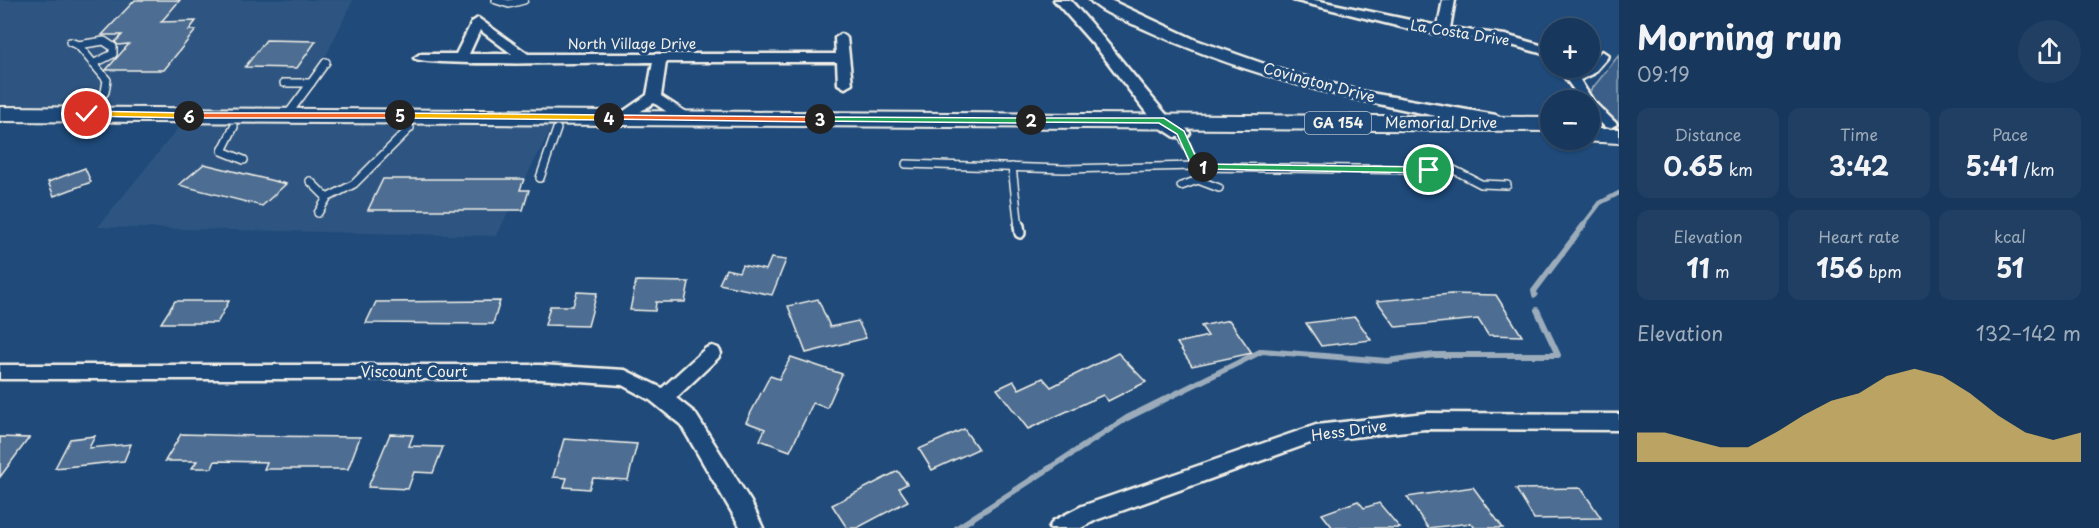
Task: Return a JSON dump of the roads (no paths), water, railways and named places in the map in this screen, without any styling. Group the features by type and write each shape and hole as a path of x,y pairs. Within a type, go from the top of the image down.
{"main road":[{"name":"Memorial Drive","path":"0,114 219,117 288,114 1540,124"},
{"name":"Memorial Drive","path":"0,126 1540,135"}],"street":[{"path":"1062,0 1106,49 1161,120 1181,133"},
{"name":"Covington Drive","path":"1098,0 1150,26 1287,78 1408,106 1515,124"},
{"name":"La Costa Drive","path":"1299,0 1443,31 1505,39 1540,49"},
{"path":"1443,31 1449,0"},
{"path":"460,59 478,22 526,59"},
{"path":"841,38 845,84"},
{"path":"1580,90 1573,79 1588,71 1602,56"},
{"name":"North Village Drive","path":"420,58 843,58"},
{"path":"622,118 654,97 660,59"},
{"path":"654,97 687,118"},
{"path":"1600,116 1610,127"},
{"path":"663,399 712,353"},
{"name":"Viscount Court","path":"0,372 540,372 625,378 663,399 688,419 744,509 752,528"},
{"name":"Hess Drive","path":"1060,528 1100,509 1316,433 1425,421 1619,422"}],"lane":[{"path":"496,0 509,4 524,0"},
{"path":"70,42 78,45 104,42 113,47 113,54 93,64"},
{"path":"78,45 107,80 105,92 87,114"},
{"path":"288,114 326,62"},
{"path":"284,83 311,83"},
{"path":"234,127 222,151 244,160"},
{"path":"318,213 327,198 354,184 410,128"},
{"path":"540,178 557,129"},
{"path":"1181,133 1196,166 1198,180"},
{"path":"906,164 1012,168 1196,166 1429,170"},
{"path":"1012,168 1020,233"},
{"path":"1454,170 1481,184 1507,185"},
{"path":"1181,186 1198,180 1219,188"},
{"path":"310,181 327,198"}],"waterway":[{"path":"1581,228 1600,203 1619,193"},
{"path":"1535,295 1534,291 1583,226"},
{"path":"957,528 1127,418 1262,351 1387,361 1434,355 1558,355 1537,310"}]}
